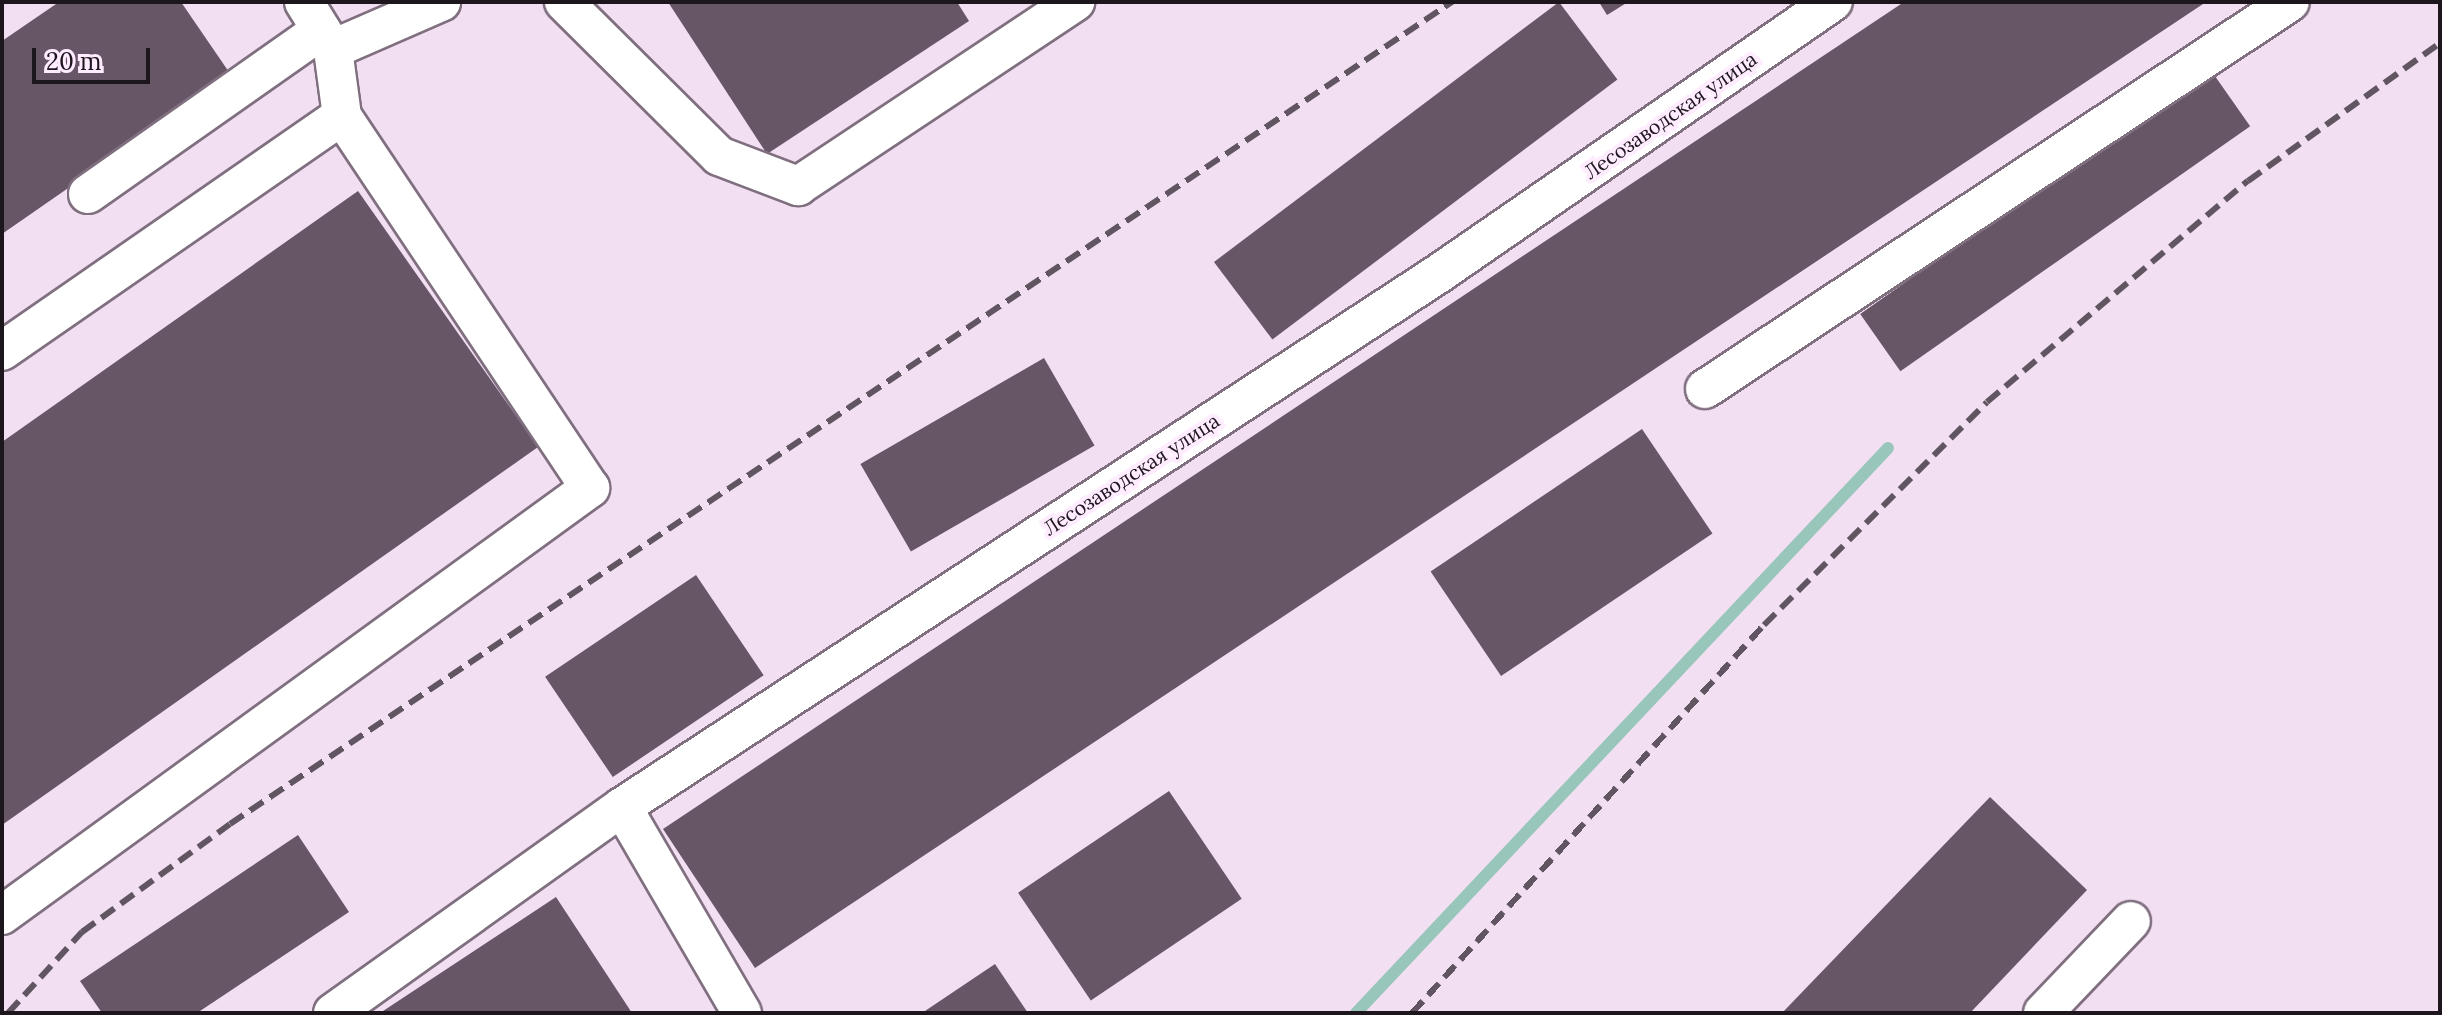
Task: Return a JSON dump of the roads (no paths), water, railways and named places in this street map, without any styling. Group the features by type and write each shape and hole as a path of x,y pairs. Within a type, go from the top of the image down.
{"lane":[{"path":"88,194 319,27 441,2"},
{"path":"564,2 719,156 798,186 1075,2"},
{"name":"Лесозаводская улица","path":"333,1013 622,807 1441,272 1833,2"},
{"path":"1705,389 2290,2"},
{"path":"2,915 590,488 342,116 319,27"},
{"path":"2,351 342,116"},
{"path":"622,807 742,1013"},
{"path":"2043,1013 2131,921"}],"waterway":[{"path":"1356,1013 1888,448"}],"railway":[{"path":"8,1013 82,932 230,824 1452,2"},
{"path":"1412,1013 1764,625 1987,402 2248,181 2440,43"}]}
